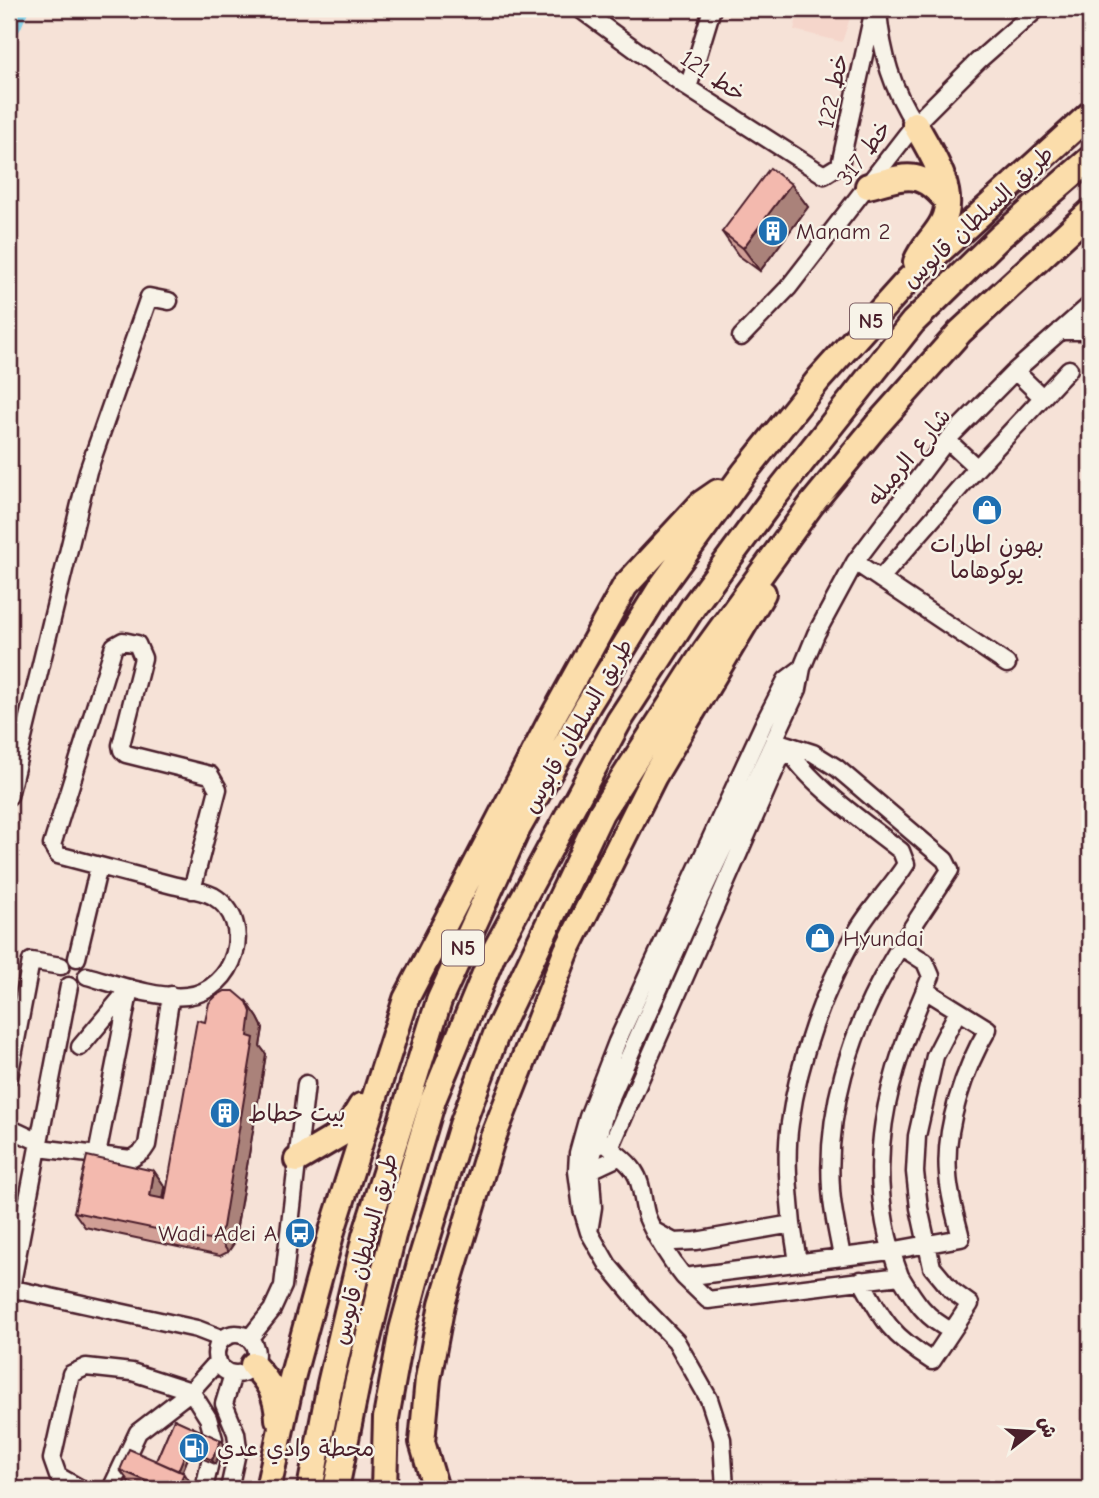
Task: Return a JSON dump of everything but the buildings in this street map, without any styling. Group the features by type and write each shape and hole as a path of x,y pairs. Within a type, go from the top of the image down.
{"highway":[{"name":"طريق السلطان قابوس","path":"311,1484 330,1384 365,1236 439,1000 519,828 588,705 661,587 744,473 819,379 909,279 1085,119"},
{"path":"909,279 921,250 943,221 947,201 943,181 915,124"},
{"name":"طريق السلطان قابوس","path":"337,1486 357,1384 393,1235 433,1100 493,954 613,732 693,607 913,322 1000,236 1090,159"},
{"path":"868,186 906,177 923,178 947,201"},
{"path":"384,1489 386,1418 402,1330 461,1125 496,1032 601,813 705,651 811,505 876,426 960,332 1090,212"},
{"path":"268,1489 279,1430 332,1231 406,999 526,768 625,586 702,503 744,473"},
{"path":"436,1489 422,1442 428,1379 442,1304 492,1140 567,950 585,912 654,776 744,628 811,505"},
{"path":"297,1160 346,1131 384,1066"},
{"path":"243,1369 268,1380 275,1395 279,1430"},
{"path":"366,1489 372,1453 386,1418"}],"street":[{"name":"خط 121","path":"580,9 688,88 824,175"},
{"path":"688,88 712,9"},
{"path":"876,9 881,45 899,101 915,124"},
{"name":"خط 122","path":"824,175 840,164 876,9"},
{"name":"خط 317","path":"741,337 788,288 915,124 978,61 1032,14"},
{"path":"9,796 88,471 149,297 169,301"},
{"name":"شارع الرميله","path":"802,668 816,634 855,562 947,440 1015,371 1090,305"},
{"path":"1060,331 1090,331"},
{"path":"880,579 977,468 1069,369"},
{"path":"1015,371 1042,397"},
{"path":"947,440 977,468"},
{"path":"855,562 1007,664"},
{"path":"87,976 130,988 171,995 198,993 211,988 230,968 237,942 230,916 223,904 212,895 192,890 99,866 58,855 52,845 114,646 128,640 140,648 143,658 121,745 123,751 210,775 218,789 192,890"},
{"path":"589,1171 615,1152 780,742 798,689 802,668"},
{"path":"725,1489 722,1439 709,1399 676,1341 608,1265 589,1231 578,1189 578,1153 587,1117 606,1072 764,723 786,680 802,668"},
{"path":"780,742 813,753 837,768 949,865 950,870 900,946 867,1006 844,1073 834,1117 831,1189 842,1257"},
{"path":"589,1231 593,1208 589,1171 596,1136 645,1018 780,742"},
{"path":"780,742 809,776 901,851 906,864 879,898 852,941 831,982 800,1069 790,1125 788,1177 798,1262"},
{"path":"77,958 99,866"},
{"path":"900,946 925,962 931,976 896,1062 885,1107 880,1187 890,1251 900,1276 919,1307 941,1326 952,1331"},
{"path":"77,958 68,960 61,966 60,975 69,986 10,1288 197,1329 223,1339"},
{"path":"69,986 82,984 87,976 87,967 77,958"},
{"path":"9,1077 31,961 61,966"},
{"path":"80,1047 130,988"},
{"path":"97,1155 130,988"},
{"path":"684,1277 926,1246 961,1238 950,1193 948,1150 965,1077 988,1030 925,990"},
{"path":"9,1128 39,1145 97,1155 131,1159 143,1151 147,1145 171,995"},
{"path":"862,1280 889,1328 901,1340 932,1361 970,1304 952,1291 932,1266 926,1246 915,1172 917,1136 935,1056 958,1011"},
{"path":"606,1072 593,1126 596,1136 631,1166 638,1176 646,1215 671,1261 708,1300 900,1276"},
{"path":"249,1339 272,1310 284,1286 306,1084"},
{"path":"656,1232 674,1242 696,1241 792,1224"},
{"path":"210,1462 205,1485 229,1488 238,1448 236,1433 224,1404 255,1348 249,1339 234,1334 223,1339 216,1352 218,1361 222,1368 243,1369"},
{"path":"111,1489 138,1432 191,1391 218,1361"},
{"path":"81,1489 58,1476 52,1459 71,1374 86,1367 132,1372 191,1391 208,1418 214,1439"}],"shaded area":[{"path":"799,9 853,9 842,42 794,30"}],"waterway":[{"path":"9,23 15,9"}],"place":[{"name":"Manam 2","path":"773,231"},
{"name":"بهون اطارات يوكوهاما","path":"987,510"},
{"name":"Hyundai","path":"820,938"},
{"name":"بيت حطاط","path":"225,1113"},
{"name":"Wadi Adei A","path":"300,1233"},
{"name":"محطة وادي عدي","path":"194,1448"}]}
